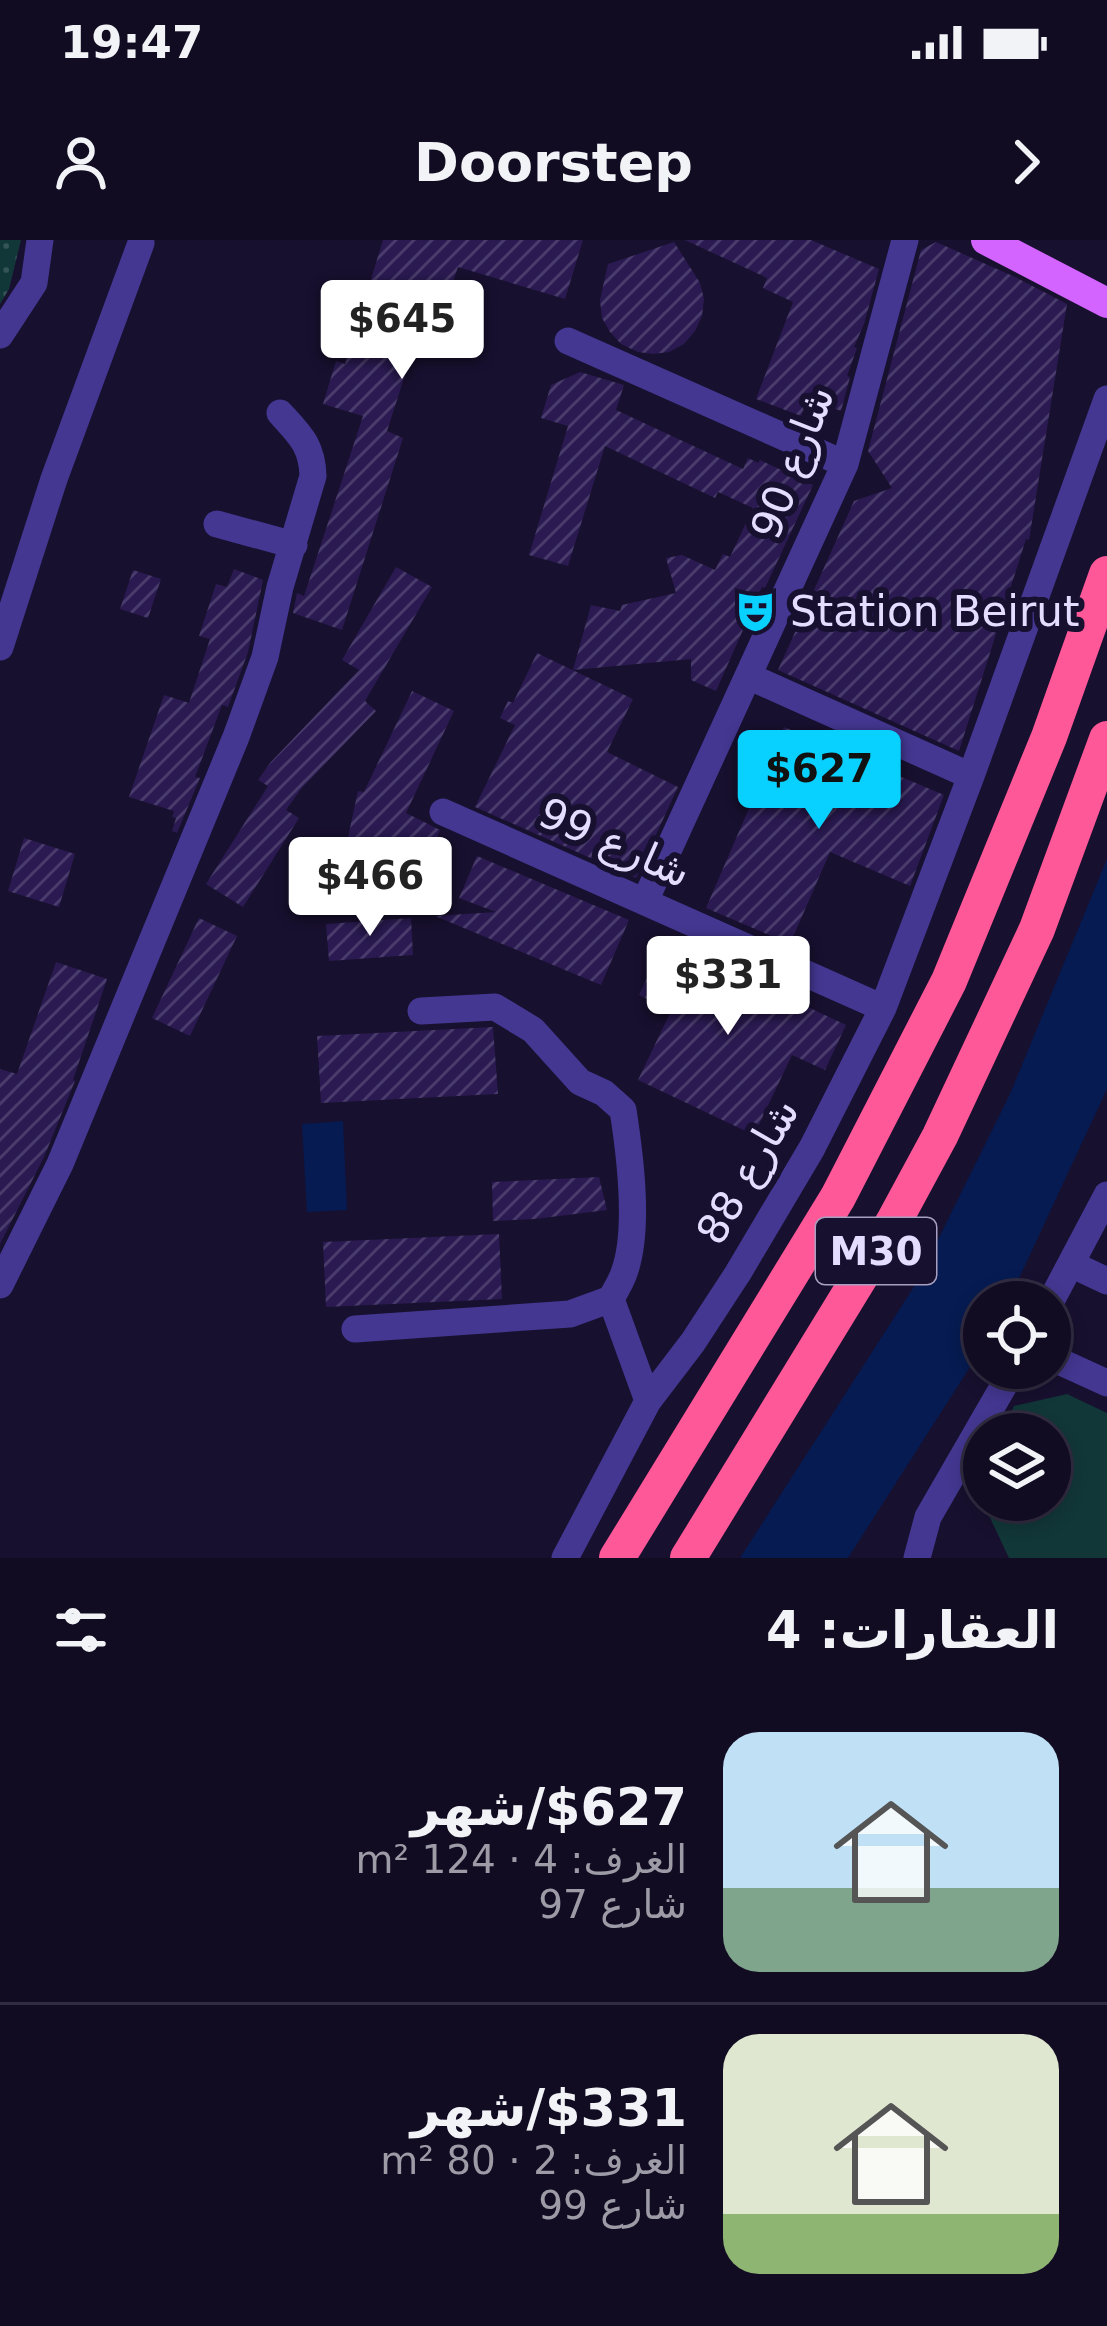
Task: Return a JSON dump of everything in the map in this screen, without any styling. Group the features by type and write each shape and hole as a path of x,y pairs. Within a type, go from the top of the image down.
{"highway":[{"name":"M30","path":"617,1558 838,1197 949,981 1049,736 1107,574"},
{"name":"M30","path":"688,1558 893,1223 940,1136 1037,929 1107,739"}],"main road":[{"path":"986,240 1107,303"},
{"path":"1032,263 1080,278 1107,280"}],"street":[{"path":"0,335 34,284 40,240"},
{"name":"شارع 90","path":"645,901 845,464 905,240"},
{"path":"0,646 54,479 141,243"},
{"path":"568,341 845,464"},
{"name":"شارع 88","path":"565,1558 648,1401 738,1273 812,1148 883,1008 1107,399"},
{"path":"0,1285 60,1164 266,657 280,587 313,476 304,439 280,413"},
{"path":"218,524 294,545"},
{"path":"748,676 971,776"},
{"name":"شارع 99","path":"443,812 883,1008"},
{"path":"356,1330 570,1314 611,1299 626,1270 632,1165 623,1110 604,1093 580,1082 532,1030 495,1007 421,1011"},
{"path":"1062,1281 1107,1195"},
{"path":"1071,1264 1107,1281"},
{"path":"611,1299 648,1401"},
{"path":"1071,1367 1107,1383"},
{"path":"917,1558 928,1517 1002,1389"}],"green space":[{"path":"0,240 21,240 9,289 0,304"},
{"path":"1067,1394 1107,1413 1107,1558 1009,1558 992,1521 1071,1521 1071,1413 1011,1413 1014,1406"}],"water":[{"path":"1107,859 1107,1089 1018,1281 963,1281 963,1378 848,1558 740,1558 917,1282 1010,1094"},
{"path":"343,1121 347,1210 307,1212 302,1124"}],"building":[{"path":"383,240 583,240 565,299 458,267 439,324 423,319 387,431 403,438 342,630 293,613 297,593 304,596 363,416 323,404 336,361 345,364"},
{"path":"685,240 811,240 879,269 854,347 841,411 808,398 801,416 756,399 793,302 763,288 767,278"},
{"path":"674,242 700,283 702,316 684,344 669,352 638,352 621,344 602,318 600,300 608,264"},
{"path":"936,242 1067,304 1029,540 959,751 778,670 854,501 892,488 868,451 921,250"},
{"path":"580,372 624,385 616,410 743,469 748,458 760,460 813,485 716,691 691,680 691,659 573,670 591,605 620,611 622,605 676,593 666,558 682,555 715,570 723,554 730,557 753,508 718,492 715,498 605,446 568,566 529,555 568,426 541,418 551,385"},
{"path":"396,567 432,587 365,701 376,711 286,810 299,818 243,907 206,884 268,786 258,780 270,763 359,670 342,660"},
{"path":"234,569 263,580 248,652 228,707 222,705 177,833 172,831 174,811 129,797 164,695 189,703 210,639 199,636 216,584 227,587"},
{"path":"133,570 161,579 148,618 120,609"},
{"path":"537,653 633,699 607,752 678,787 636,878 475,807 515,725 500,718 508,701 513,703"},
{"path":"412,691 454,711 406,813 440,830 420,883 361,861 359,869 342,865 358,791 364,792"},
{"path":"784,727 944,795 910,886 830,852 790,944 706,908"},
{"path":"24,838 75,854 59,907 8,891"},
{"path":"477,856 629,920 601,985 435,916 496,912 459,898"},
{"path":"199,918 237,936 190,1036 152,1018"},
{"path":"411,918 413,955 329,961 326,924"},
{"path":"665,940 846,1025 825,1070 792,1055 754,1135 638,1080 671,1011 639,995"},
{"path":"56,962 107,979 75,1081 44,1157 0,1244 0,1069 17,1074"},
{"path":"493,1027 498,1094 321,1103 317,1036"},
{"path":"599,1177 607,1210 493,1221 492,1182"},
{"path":"499,1234 502,1299 326,1307 323,1242"}],"place":[{"name":"Station Beirut","path":"756,611"}]}
